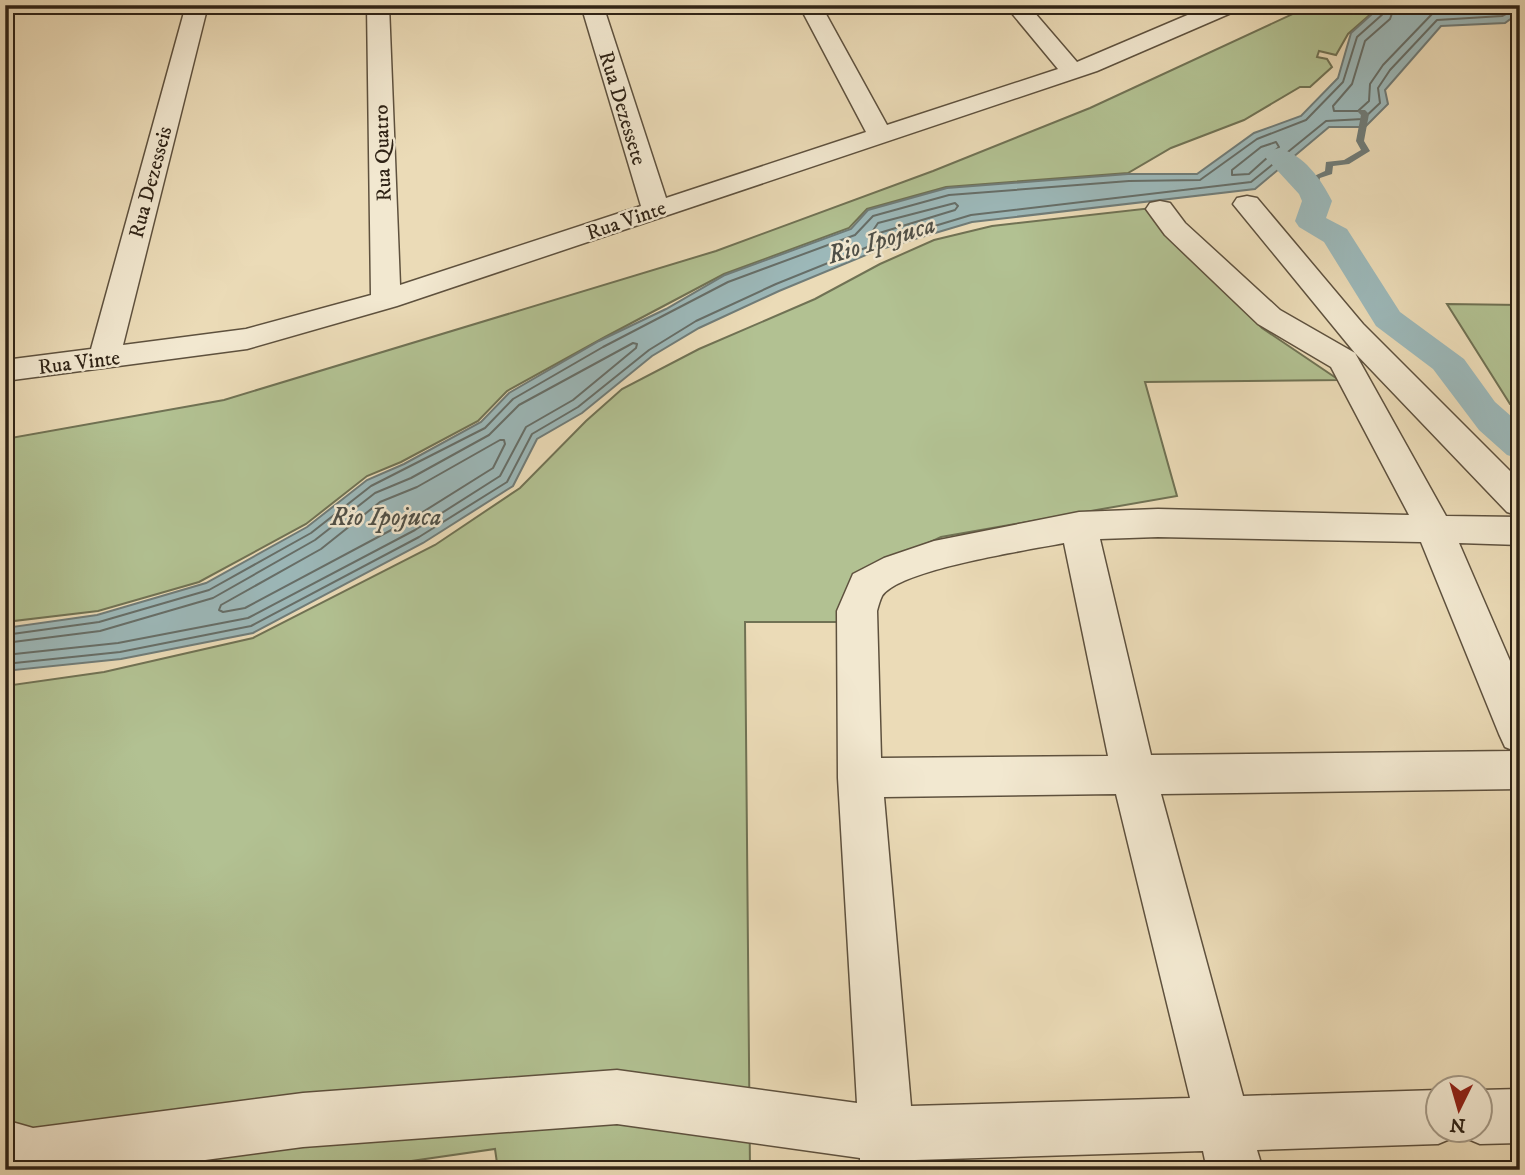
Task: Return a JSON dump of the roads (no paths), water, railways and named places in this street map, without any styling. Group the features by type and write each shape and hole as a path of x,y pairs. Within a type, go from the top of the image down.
{"street":[{"name":"Rua Dezesseis","path":"104,359 197,5"},
{"name":"Rua Quatro","path":"377,5 386,300"},
{"name":"Rua Dezessete","path":"592,5 656,210"},
{"path":"810,5 880,135"},
{"path":"1016,5 1072,71"},
{"name":"Rua Vinte","path":"5,371 247,339 386,300 1072,71 1230,5"},
{"path":"1247,204 1352,331 1520,503"},
{"path":"1160,209 1175,229 1269,317 1344,360 1434,528 1520,734"},
{"path":"887,1152 860,778 856,611 867,584 897,568 934,555 1079,526 1158,523 1520,531"},
{"path":"1079,526 1134,776 1229,1146"},
{"path":"860,778 1520,770"},
{"path":"5,1147 33,1155 303,1120 617,1097 887,1152 1229,1146 1424,1120"},
{"path":"1494,1117 1520,1116"}],"water":[{"name":"Rio Ipojuca","path":"1382,5 1520,5 1520,12 1505,23 1441,26 1385,90 1388,104 1365,127 1329,127 1255,189 972,222 878,250 699,328 652,356 582,413 537,439 513,486 423,543 253,633 121,659 5,671 5,628 97,615 206,583 307,527 367,480 404,464 481,422 509,393 599,341 666,309 725,275 851,229 868,210 947,188 1128,174 1197,174 1254,133 1301,116 1338,78 1351,33"}],"waterway":[{"path":"1313,192 1316,177 1329,172 1329,164 1346,162 1366,151 1360,141 1365,114 1362,112"},
{"path":"1279,157 1301,176 1314,194 1317,201 1310,221 1336,236 1388,319 1452,367 1482,410 1520,446"}]}
